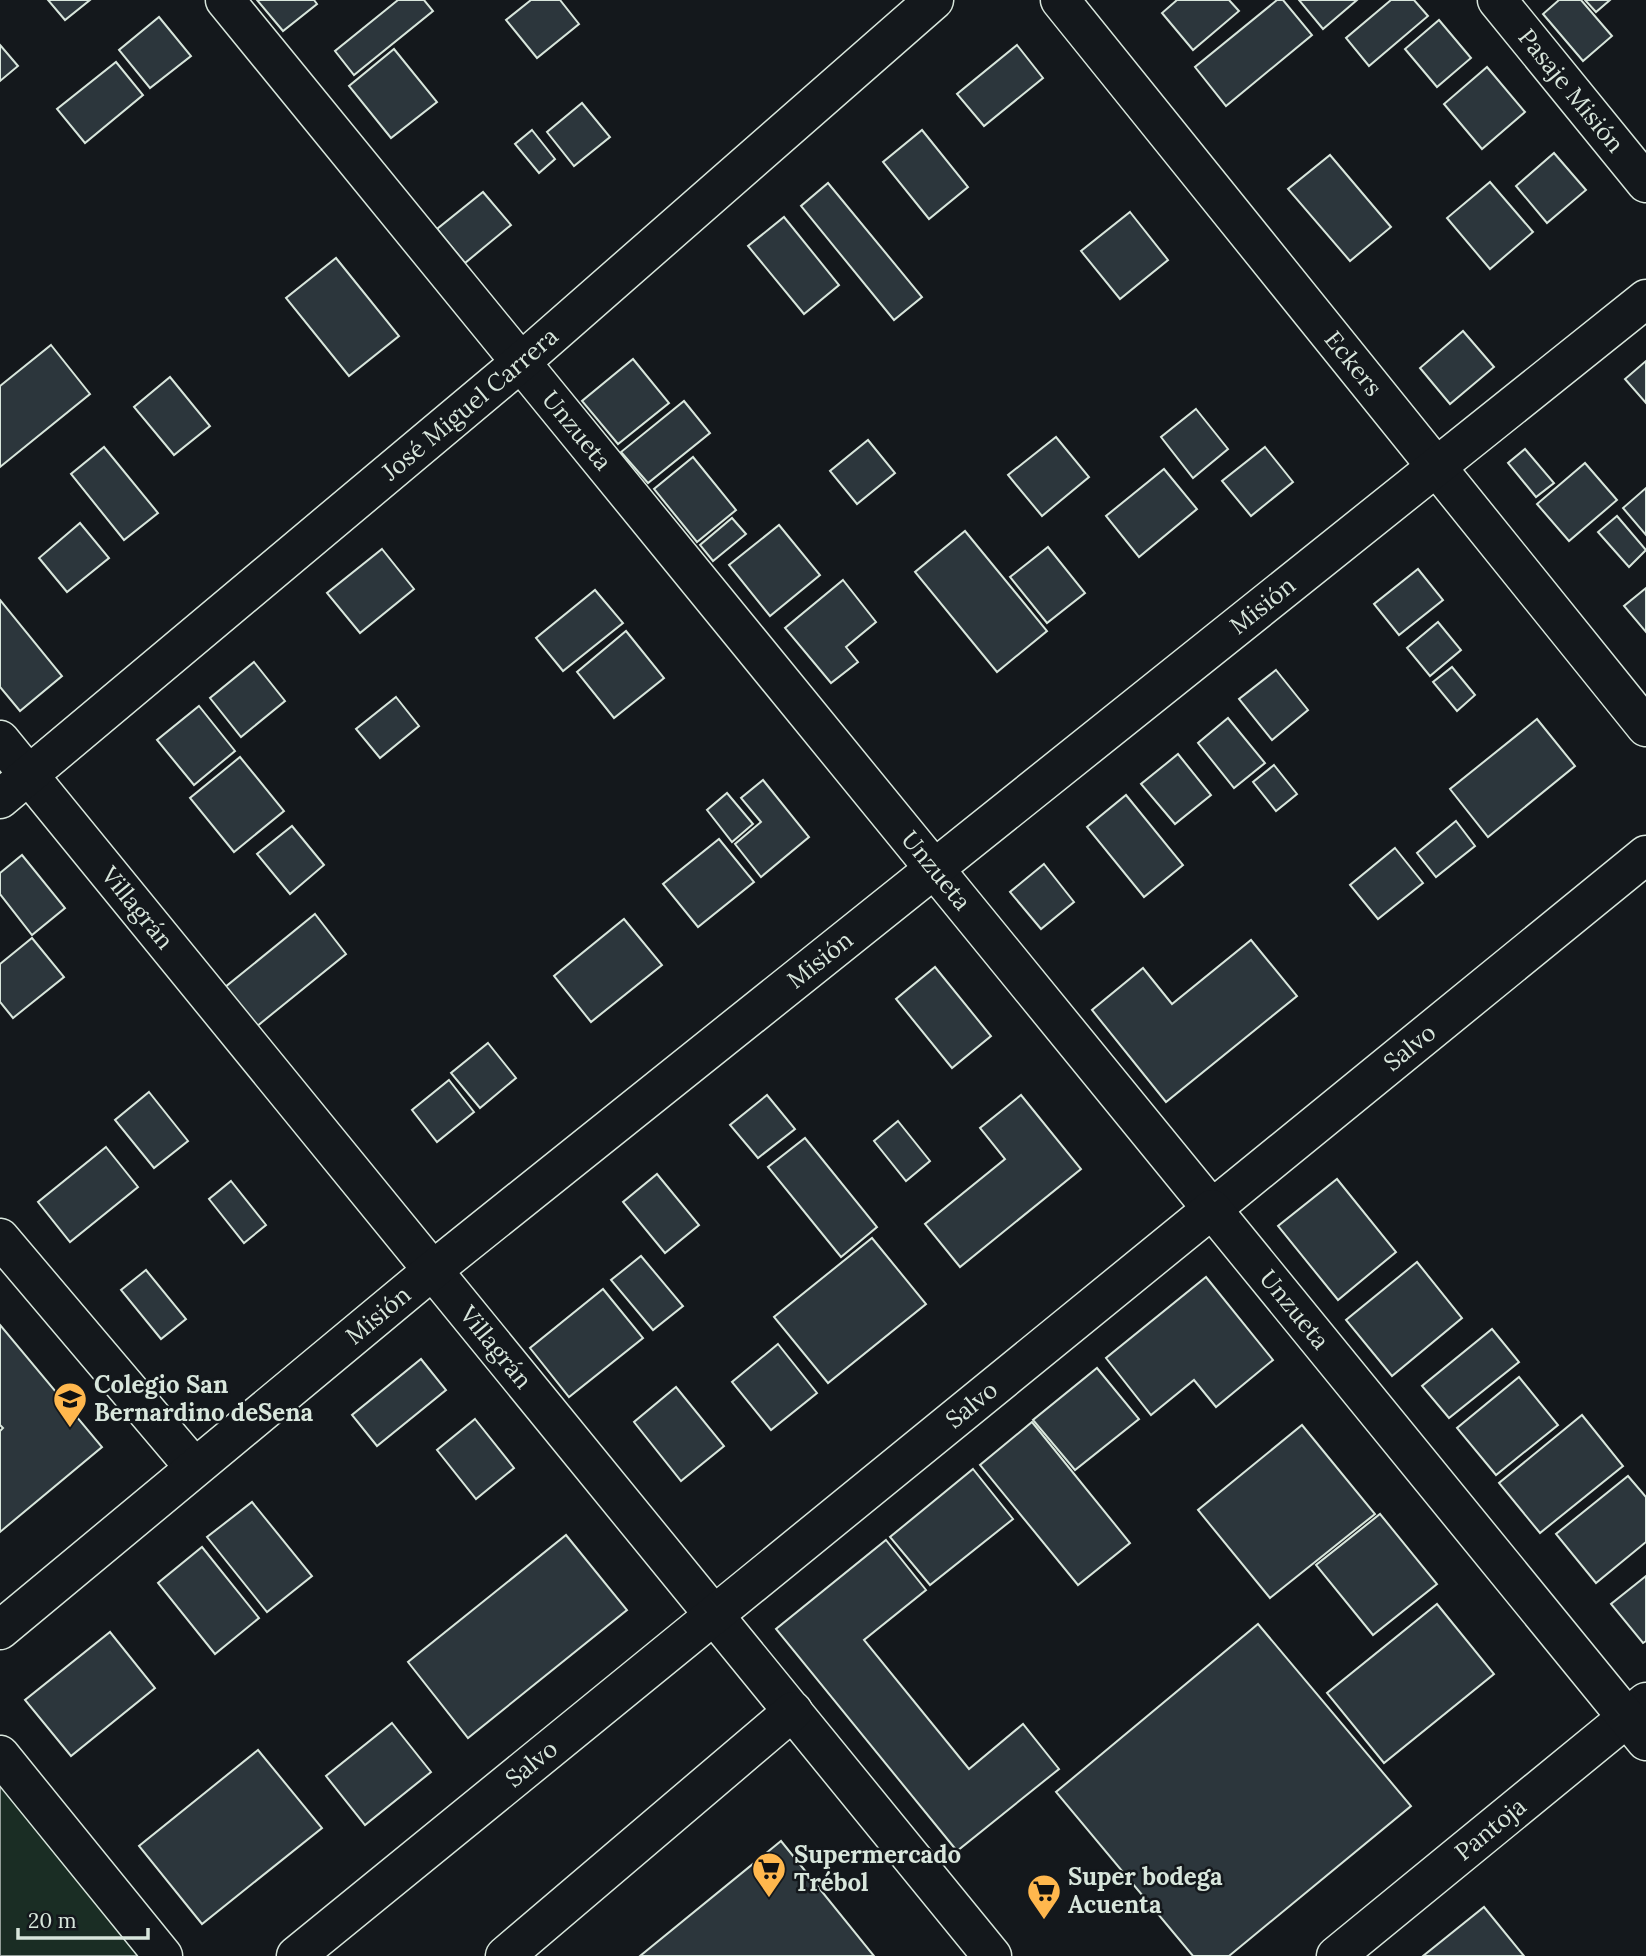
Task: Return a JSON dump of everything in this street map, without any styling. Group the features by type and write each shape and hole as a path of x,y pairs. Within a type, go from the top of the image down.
{"street":[{"name":"Unzueta","path":"225,0 1212,1209 1640,1720"},
{"name":"José Miguel Carrera","path":"14,787 521,362 934,0"},
{"name":"Eckers","path":"1060,0 1646,727"},
{"name":"Pasaje Misión","path":"1497,0 1646,183"},
{"name":"Misión","path":"0,1630 433,1270 1646,299"},
{"name":"Villagrán","path":"0,740 14,787 433,1270 992,1956"},
{"name":"Salvo","path":"296,1956 1646,855"},
{"path":"0,1238 194,1467"},
{"path":"531,1948 793,1711"},
{"name":"Pantoja","path":"1336,1956 1640,1720"},
{"path":"0,1755 163,1956"}],"green space":[{"path":"0,1780 149,1956 0,1956"}],"building":[{"path":"48,0 90,0 65,20"},
{"path":"257,0 314,0 317,4 283,31"},
{"path":"398,0 424,0 433,11 354,75 335,51"},
{"path":"531,0 560,0 579,24 537,58 506,20"},
{"path":"1177,0 1229,0 1239,11 1193,50 1162,13"},
{"path":"1277,0 1283,0 1312,35 1226,106 1195,67"},
{"path":"1299,0 1357,0 1323,29"},
{"path":"1391,0 1414,0 1428,16 1369,66 1346,38"},
{"path":"1559,0 1581,0 1612,36 1583,61 1543,14"},
{"path":"1585,0 1610,0 1596,12"},
{"path":"159,17 191,56 150,88 119,50"},
{"path":"1439,20 1471,58 1437,87 1405,49"},
{"path":"0,45 18,66 0,81"},
{"path":"1017,45 1043,78 984,126 957,94"},
{"path":"394,49 437,102 391,138 349,86"},
{"path":"116,62 143,95 85,143 57,109"},
{"path":"1487,67 1525,112 1482,149 1444,104"},
{"path":"582,103 610,137 574,166 547,132"},
{"path":"532,130 555,159 539,173 515,144"},
{"path":"922,130 968,187 929,219 883,162"},
{"path":"1554,153 1586,190 1547,223 1516,186"},
{"path":"1330,155 1391,227 1350,261 1288,189"},
{"path":"1490,182 1533,232 1490,269 1447,218"},
{"path":"828,183 922,297 894,320 801,206"},
{"path":"483,192 511,225 465,263 437,229"},
{"path":"1130,212 1168,260 1120,299 1081,251"},
{"path":"784,217 839,285 804,314 748,246"},
{"path":"336,258 399,336 349,376 286,298"},
{"path":"1463,331 1494,367 1450,404 1420,368"},
{"path":"51,345 90,394 0,467 0,386"},
{"path":"633,359 669,403 618,444 582,401"},
{"path":"1646,361 1646,403 1625,379"},
{"path":"170,377 210,426 174,455 134,407"},
{"path":"684,401 710,433 648,483 621,452"},
{"path":"1196,409 1228,449 1193,478 1161,437"},
{"path":"1056,437 1089,477 1042,516 1008,475"},
{"path":"868,440 895,473 857,504 830,471"},
{"path":"104,447 158,513 124,540 71,474"},
{"path":"1265,447 1293,482 1251,516 1222,481"},
{"path":"1525,449 1554,483 1536,497 1508,463"},
{"path":"693,457 736,510 697,542 654,489"},
{"path":"1585,463 1617,500 1569,541 1537,504"},
{"path":"1164,469 1197,509 1139,557 1106,516"},
{"path":"1646,488 1646,535 1623,508"},
{"path":"1617,516 1646,550 1629,567 1598,532"},
{"path":"732,518 746,534 713,561 700,545"},
{"path":"80,523 109,558 67,592 39,558"},
{"path":"779,525 820,575 770,616 729,565"},
{"path":"965,531 1047,631 997,672 915,572"},
{"path":"1048,547 1085,593 1047,623 1010,577"},
{"path":"382,549 414,589 360,633 327,593"},
{"path":"1418,569 1443,600 1399,635 1374,604"},
{"path":"843,580 876,622 846,647 858,662 831,683 785,628"},
{"path":"1646,588 1646,632 1624,606"},
{"path":"595,590 623,623 563,671 536,638"},
{"path":"0,600 62,676 20,711 0,687"},
{"path":"1438,622 1461,650 1430,676 1407,648"},
{"path":"626,631 664,678 614,718 577,672"},
{"path":"254,662 285,701 241,737 210,698"},
{"path":"1452,667 1475,695 1457,711 1433,682"},
{"path":"1276,670 1308,710 1272,740 1239,699"},
{"path":"396,697 419,726 380,758 356,729"},
{"path":"199,706 235,751 194,785 157,740"},
{"path":"1228,718 1265,763 1234,788 1198,743"},
{"path":"1537,719 1575,766 1488,837 1450,789"},
{"path":"1178,754 1211,795 1175,824 1141,784"},
{"path":"240,757 284,811 234,852 190,798"},
{"path":"1274,765 1297,794 1276,811 1253,782"},
{"path":"763,780 809,837 761,877 735,844 761,822 741,798"},
{"path":"727,793 753,824 732,842 707,810"},
{"path":"1126,795 1183,865 1144,897 1087,827"},
{"path":"1456,821 1475,846 1436,877 1417,853"},
{"path":"292,826 324,865 290,894 257,854"},
{"path":"719,839 754,882 698,927 663,884"},
{"path":"1395,848 1423,883 1378,919 1350,885"},
{"path":"22,855 65,908 32,935 0,894 0,873"},
{"path":"1044,864 1074,902 1041,929 1010,892"},
{"path":"315,914 346,954 256,1027 224,988"},
{"path":"624,919 662,965 591,1022 554,976"},
{"path":"32,938 64,977 13,1018 0,1002 0,964"},
{"path":"1251,940 1297,996 1166,1102 1092,1010 1143,968 1172,1004"},
{"path":"935,967 991,1036 952,1068 896,999"},
{"path":"488,1043 516,1078 480,1108 451,1073"},
{"path":"449,1080 474,1112 437,1142 412,1110"},
{"path":"149,1092 188,1141 154,1168 115,1120"},
{"path":"767,1095 795,1129 758,1158 730,1125"},
{"path":"1021,1095 1081,1169 960,1267 925,1224 1005,1159 980,1128"},
{"path":"898,1121 930,1161 906,1181 874,1141"},
{"path":"805,1138 877,1227 841,1257 768,1167"},
{"path":"106,1147 138,1187 70,1242 38,1202"},
{"path":"657,1174 699,1225 665,1253 623,1202"},
{"path":"1337,1179 1396,1252 1338,1300 1278,1226"},
{"path":"231,1181 266,1225 244,1243 209,1199"},
{"path":"872,1238 926,1304 828,1383 774,1317"},
{"path":"641,1256 683,1306 653,1330 611,1280"},
{"path":"1417,1262 1462,1318 1392,1376 1346,1320"},
{"path":"146,1270 186,1319 161,1339 121,1290"},
{"path":"1206,1277 1273,1360 1216,1407 1194,1380 1151,1415 1106,1358"},
{"path":"603,1289 643,1338 569,1397 530,1348"},
{"path":"0,1325 102,1447 0,1532 0,1431 3,1428 0,1425"},
{"path":"1492,1329 1519,1362 1449,1418 1422,1386"},
{"path":"778,1344 817,1393 771,1430 732,1382"},
{"path":"421,1359 446,1390 377,1446 352,1415"},
{"path":"1097,1368 1139,1419 1075,1470 1033,1420"},
{"path":"1519,1377 1558,1425 1496,1475 1457,1428"},
{"path":"676,1387 724,1446 681,1481 634,1422"},
{"path":"1582,1415 1623,1466 1540,1533 1499,1483"},
{"path":"475,1419 514,1468 476,1499 437,1450"},
{"path":"1032,1422 1130,1543 1078,1585 980,1465"},
{"path":"1302,1425 1375,1514 1270,1598 1198,1510"},
{"path":"973,1469 1013,1519 930,1585 890,1537"},
{"path":"1628,1476 1646,1497 1646,1542 1596,1583 1556,1534"},
{"path":"252,1502 312,1576 267,1612 207,1537"},
{"path":"1380,1514 1437,1584 1373,1635 1316,1565"},
{"path":"566,1535 627,1610 468,1738 408,1662"},
{"path":"886,1540 926,1590 864,1640 969,1769 1023,1724 1059,1769 957,1851 776,1629"},
{"path":"202,1547 259,1618 215,1654 158,1583"},
{"path":"1646,1576 1646,1641 1643,1643 1611,1604"},
{"path":"1437,1604 1494,1674 1384,1763 1327,1693"},
{"path":"1258,1624 1411,1806 1229,1956 1193,1956 1056,1792"},
{"path":"110,1632 155,1688 71,1756 25,1700"},
{"path":"392,1723 431,1772 365,1825 326,1776"},
{"path":"258,1750 322,1828 202,1924 139,1846"},
{"name":"Supermercado Trébol","path":"781,1841 874,1956 640,1956"},
{"path":"1484,1907 1524,1956 1423,1956"}],"place":[{"name":"Colegio San Bernardino deSena","path":"70,1429"},
{"name":"Supermercado Trébol","path":"769,1899"},
{"name":"Super bodega Acuenta","path":"1044,1921"}]}
